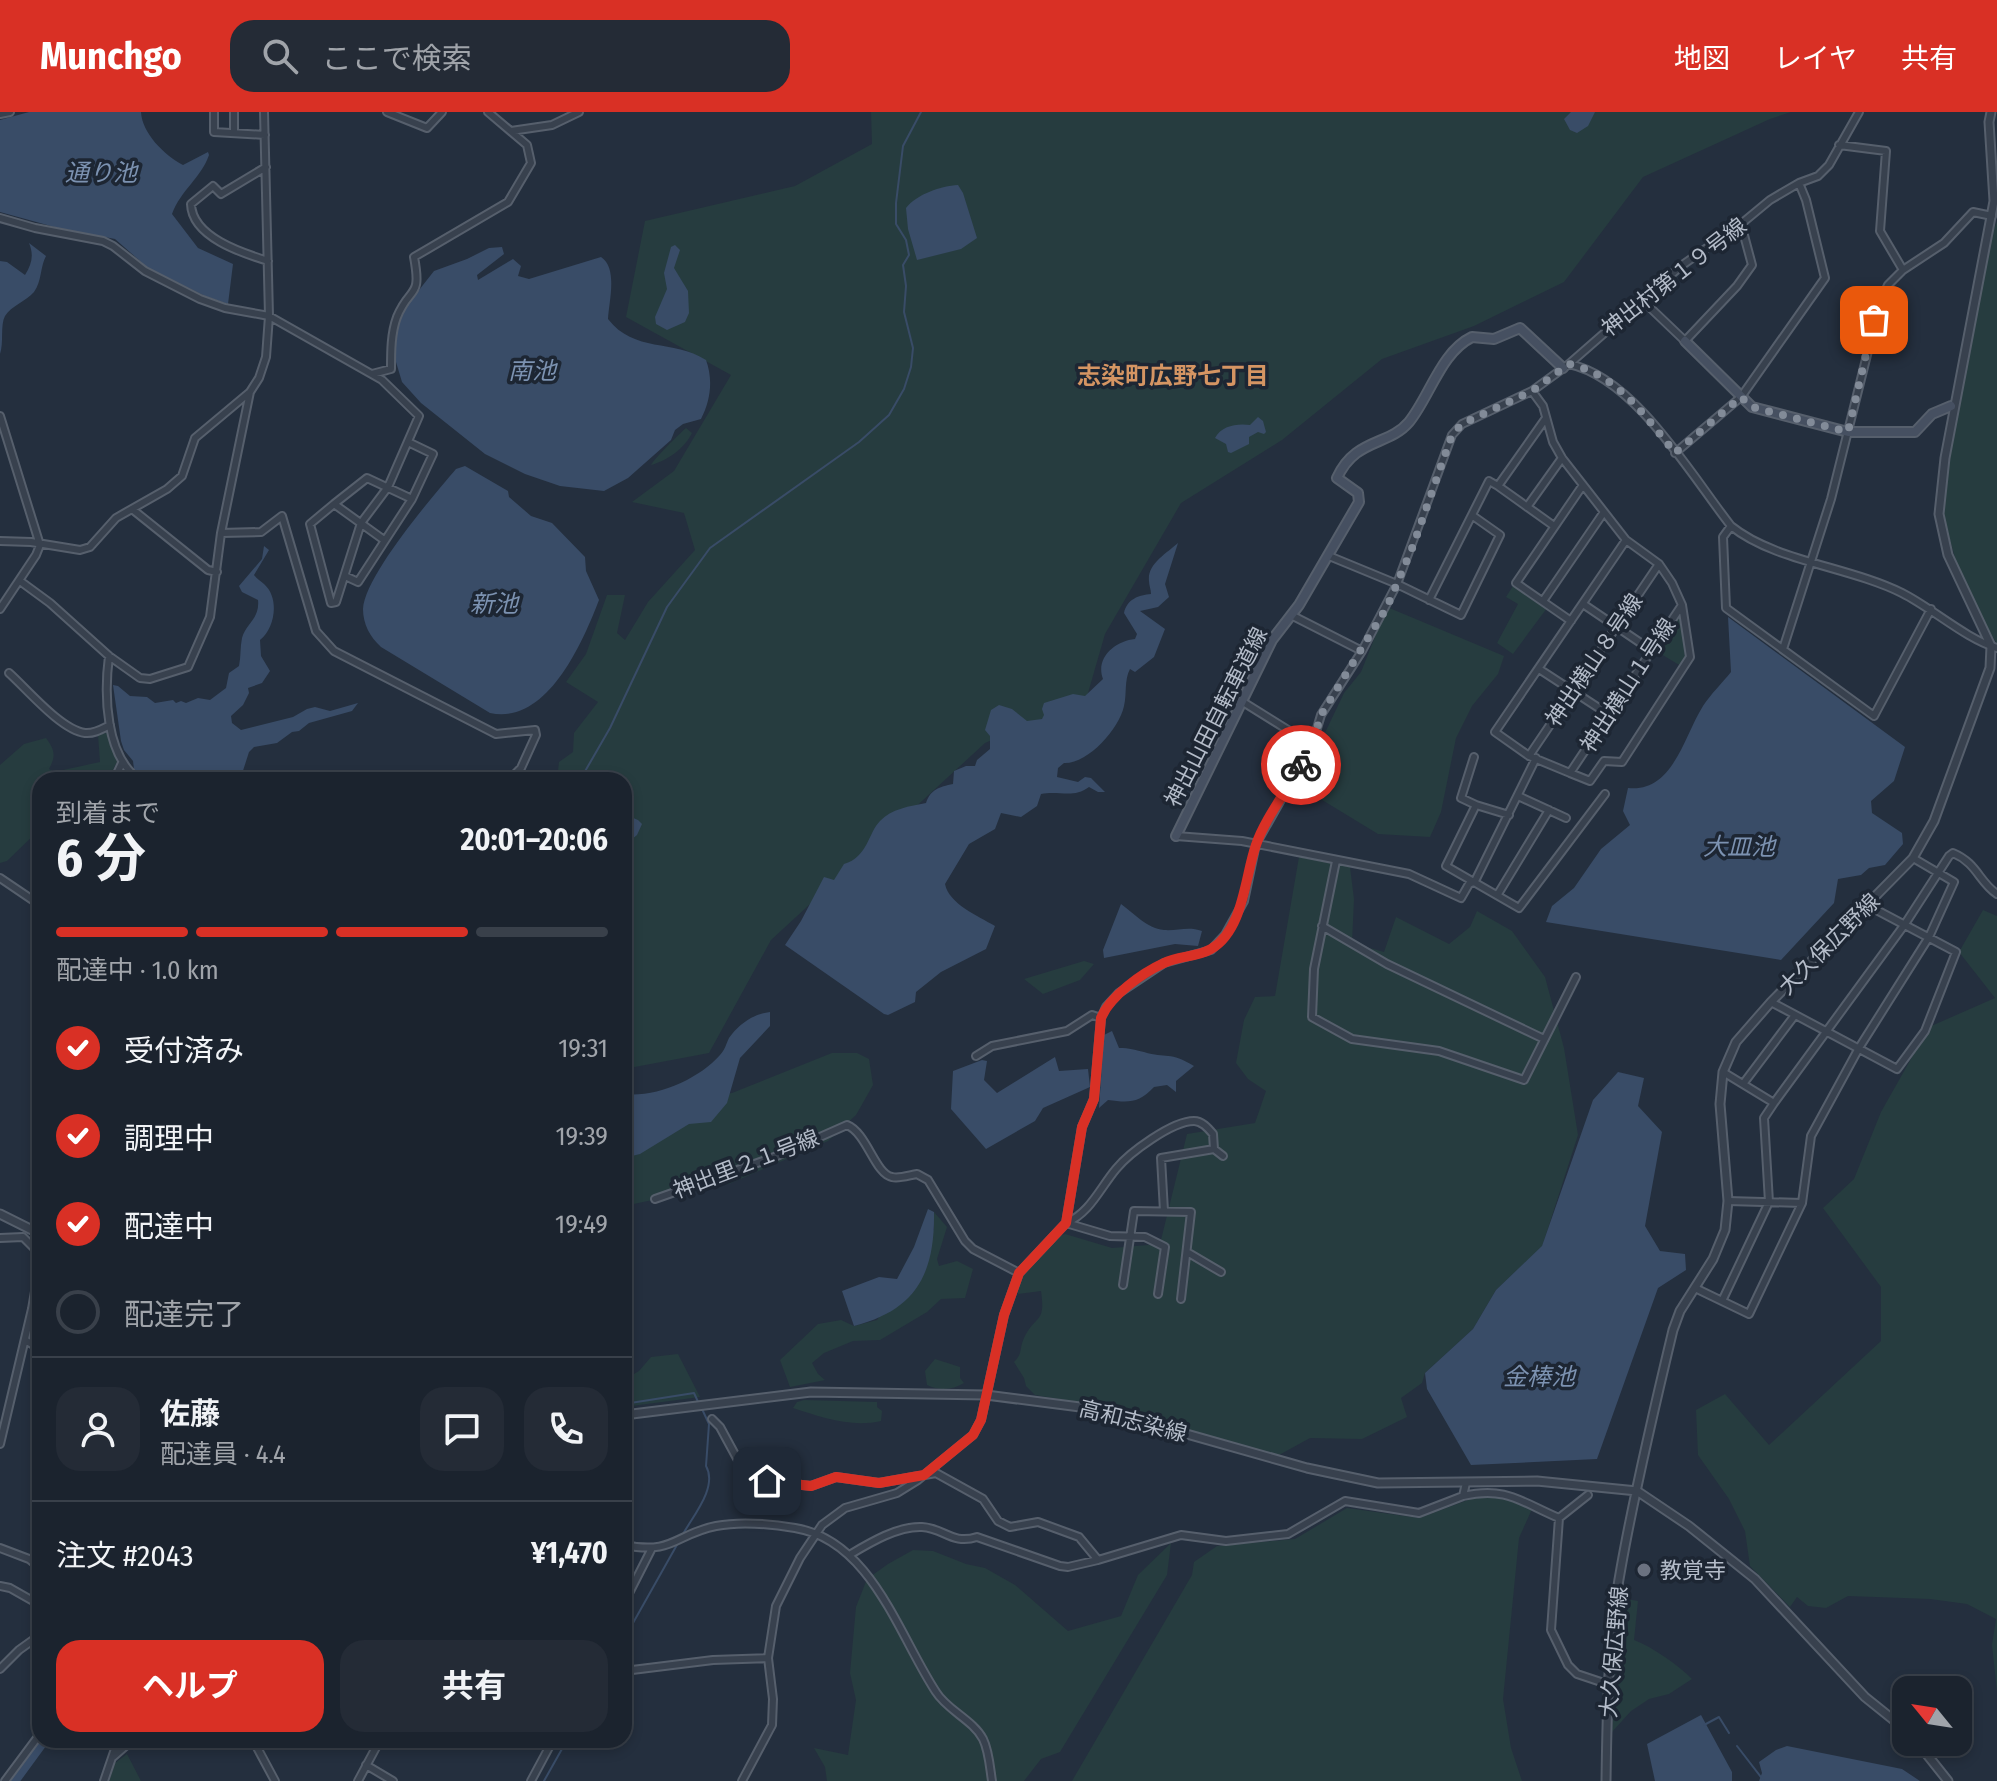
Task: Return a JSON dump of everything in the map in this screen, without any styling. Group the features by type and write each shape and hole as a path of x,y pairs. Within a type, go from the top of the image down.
{"main road":[{"name":"神出山田自転車道線","path":"1176,836 1272,640 1329,556 1360,497 1339,481 1337,475 1359,449 1403,428 1445,363 1467,339 1477,336 1502,337 1520,328 1566,366"},
{"path":"1685,341 1752,407 1848,432 1915,432 1932,414 1953,404"}],"street":[{"path":"0,114 10,112"},
{"path":"214,112 214,132 265,135"},
{"path":"234,112 234,133"},
{"path":"20,581 140,678 150,679 188,667 210,617 221,533 250,392 264,367 269,316 264,112"},
{"path":"387,112 427,128 442,112"},
{"path":"372,374 391,369 391,343 397,316 419,279 414,257 508,202 531,163 527,145 488,112"},
{"path":"511,131 552,125 579,112"},
{"name":"神出村第１９号線","path":"1101,1018 1119,993 1141,978 1164,963 1211,950 1225,935 1244,901 1256,844 1312,745 1321,715 1362,651 1397,584 1452,435 1462,424 1532,391 1566,366 1681,266 1770,200 1818,176 1829,165 1859,112"},
{"path":"1991,112 1994,201 1953,404 1939,514 1948,555 1994,647"},
{"path":"1839,145 1886,151 1880,231 1903,270"},
{"path":"266,167 221,194 213,186 191,204 191,210 207,233 218,241 268,261"},
{"path":"1675,453 1741,397 1825,278 1799,183"},
{"path":"1783,649 1848,432 1857,384 1880,303 1888,285 1903,270 1944,243 1973,212 1992,216"},
{"path":"0,218 103,241 145,271 200,299 225,308 269,316 372,374 419,416 388,487 361,523 336,602 331,603 310,524 367,478 388,487 412,499"},
{"path":"1641,299 1685,341 1737,286 1752,265 1741,224"},
{"path":"1566,366 1594,373 1630,397 1731,526 1748,540 1861,575 1931,609 1994,647"},
{"name":"神出横山１号線","path":"1532,391 1543,406 1553,442 1562,458 1626,540 1659,564 1682,605 1570,773 1532,757 1495,732 1626,540"},
{"path":"0,541 80,550 90,547 116,518 167,489 182,476 195,438 250,392"},
{"path":"0,416 40,545 0,609"},
{"path":"1498,486 1546,418"},
{"path":"345,576 358,582 412,499 433,454 408,442"},
{"path":"1527,507 1562,458"},
{"path":"1429,600 1489,481 1554,526"},
{"path":"1571,621 1516,583 1583,485"},
{"path":"334,504 384,540"},
{"path":"132,509 208,570 217,572"},
{"path":"1543,601 1604,512"},
{"path":"221,533 261,532 282,516 316,631 334,651 496,734 535,730 536,735 517,772"},
{"path":"1329,556 1461,615 1500,535 1473,516"},
{"path":"1731,526 1723,537 1726,608 1874,716 1931,609"},
{"name":"神出横山８号線","path":"1475,881 1518,796 1532,757 1659,564"},
{"path":"1583,604 1651,650"},
{"path":"1570,773 1590,781 1604,761 1622,762 1646,728 1690,657 1682,605"},
{"path":"1291,615 1362,651"},
{"name":"大久保広野線","path":"1606,1781 1620,1570 1637,1491 1673,1330 1680,1311 1713,1259 1725,1230 1728,1201 1720,1104 1723,1072 1736,1042 1771,1002 1913,858 1934,821 1990,668 1994,647"},
{"path":"109,656 106,699 110,725 122,763 128,772"},
{"path":"1539,669 1608,714"},
{"path":"9,673 63,723 83,733 93,733 110,725"},
{"path":"1243,702 1312,745"},
{"path":"1474,757 1461,798 1509,815"},
{"path":"118,772 122,763"},
{"path":"1476,805 1446,866 1519,908 1605,794"},
{"path":"1518,796 1566,818"},
{"path":"1498,894 1549,810"},
{"path":"1176,836 1256,844 1409,874 1461,898 1469,884 1475,881"},
{"path":"1722,1301 1769,1202 1764,1118 1774,1103 1905,924 1949,856 1953,853 1959,855 1979,871 1989,889 1997,894"},
{"path":"1695,1288 1749,1314 1802,1203 1811,1136 1859,1048 1929,937 1954,882 1913,858"},
{"path":"1336,861 1314,969 1312,1017 1352,1039 1439,1051 1524,1080 1576,977"},
{"path":"0,878 32,900"},
{"path":"1771,1002 1897,1069 1925,1031 1956,952 1867,905"},
{"path":"1322,926 1387,964 1544,1039"},
{"path":"976,1056 992,1046 1067,1031 1092,1015 1101,1018 1094,1099 1082,1127 1066,1223"},
{"path":"1743,1084 1795,1015"},
{"path":"1723,1072 1774,1103"},
{"path":"742,1781 772,1725 773,1699 768,1658 776,1606 800,1558 822,1525 845,1508 897,1493 973,1435 981,1420 1004,1315 1019,1273 1066,1223 1073,1221 1097,1198 1125,1160 1173,1127 1191,1121 1199,1122 1213,1134 1214,1149 1223,1156"},
{"name":"神出里２１号線","path":"655,1199 777,1156 847,1125 856,1128 885,1173 893,1178 917,1174 928,1180 973,1249 1019,1273"},
{"path":"1164,1211 1161,1158 1214,1149"},
{"path":"1728,1201 1802,1203"},
{"path":"1123,1285 1134,1211 1191,1212 1181,1299"},
{"path":"0,1214 32,1230"},
{"path":"1066,1223 1110,1236 1145,1237 1165,1247 1158,1294"},
{"path":"0,1238 23,1237 32,1246"},
{"path":"1187,1252 1221,1272"},
{"path":"0,1444 32,1309"},
{"path":"25,1340 32,1344"},
{"name":"高和志染線","path":"632,1414 811,1392 986,1395 1080,1407 1307,1468 1378,1483 1537,1481 1637,1491"},
{"path":"712,1419 720,1427 739,1462 767,1481 811,1486 836,1477 879,1483 936,1473 983,1499 998,1521 1010,1527 1038,1522 1079,1537 1098,1560"},
{"path":"1463,1496 1466,1483"},
{"path":"1637,1491 1689,1526 1755,1579 1865,1697 1892,1719"},
{"path":"851,1554 870,1542 896,1532 925,1527 963,1541 977,1537 1068,1567 1181,1535 1226,1541 1288,1534 1345,1501 1419,1513 1479,1492 1504,1493 1559,1518"},
{"path":"1588,1495 1559,1518 1551,1630 1568,1665 1577,1674 1610,1685"},
{"path":"632,1546 651,1550 671,1545 714,1526 737,1524 794,1527 834,1541 851,1554 905,1635 937,1695 983,1739 992,1781"},
{"path":"0,1548 32,1561"},
{"path":"632,1587 651,1550"},
{"path":"0,1586 32,1600"},
{"path":"0,1669 32,1641"},
{"path":"632,1670 713,1660 768,1658"},
{"path":"5,1781 32,1745"},
{"path":"104,1781 115,1748"},
{"path":"111,1760 124,1748"},
{"path":"257,1748 275,1781"},
{"path":"358,1781 376,1748"},
{"path":"531,1781 549,1748"},
{"path":"1928,1756 1948,1781"},
{"path":"366,1765 393,1781"}],"green space":[{"path":"871,112 1791,112 1643,177 1564,282 1474,326 1382,359 1282,440 1181,503 1105,634 1086,700 985,743 771,940 709,1053 632,1067 632,772 558,772 559,762 573,752 574,733 598,702 566,682 586,654 607,595 625,595 617,633 625,640 648,602 695,550 684,513 632,502 674,471 731,375 626,317 645,221 795,186 872,144"},
{"path":"1997,222 1997,644 1965,593 1943,515 1948,460 1991,235"},
{"path":"686,428 692,433 685,444 669,457 651,465 662,452"},
{"path":"1513,586 1547,608 1513,654 1497,643 1518,604 1506,597"},
{"path":"1387,607 1504,656 1498,674 1472,706 1456,738 1441,812 1430,837 1378,834 1309,792 1311,762 1344,693 1361,672"},
{"path":"1678,615 1683,618 1685,658 1681,666 1656,651"},
{"path":"110,732 119,758 112,772 54,772 100,762 98,735"},
{"path":"46,738 54,753 49,769 54,772 32,772 32,837 7,861 0,863 0,765 24,744"},
{"path":"1299,857 1350,867 1354,899 1352,943 1384,952 1396,917 1449,944 1470,927 1477,911 1512,931 1545,977 1564,1048 1578,1135 1542,1247 1496,1290 1473,1329 1425,1373 1422,1383 1401,1398 1407,1417 1362,1439 1310,1438 1279,1455 1088,1404 1035,1395 1026,1386 1014,1362 1028,1330 1042,1309 1041,1291 1018,1294 1025,1270 1057,1237 1065,1234 1112,1248 1160,1244 1187,1134 1255,1123 1266,1091 1248,1079 1236,1063 1244,1020 1255,997 1275,996"},
{"path":"1983,910 1997,916 1997,1692 1992,1645 1996,1619 1967,1604 1930,1599 1848,1596 1826,1608 1808,1606 1797,1597 1790,1607 1750,1566 1745,1531 1729,1499 1698,1455 1696,1410 1725,1394 1769,1445 1881,1341 1881,1287 1823,1208 1854,1179 1881,1112 1929,1027 1995,998 1959,952"},
{"path":"1084,961 1094,964 1080,980 1043,994 1024,979"},
{"path":"832,1053 857,1053 869,1059 873,1085 856,1115 828,1141 729,1184 632,1204 632,1133 703,1097 732,1093"},
{"path":"934,1212 947,1227 937,1259 939,1266 957,1261 973,1269 965,1298 941,1299 927,1312 880,1340 853,1341 824,1353 812,1363 825,1380 790,1387 780,1360 818,1324 841,1320 854,1326 877,1320 934,1229"},
{"path":"678,1354 700,1397 632,1406 632,1375 651,1357"},
{"path":"935,1359 960,1367 960,1378 964,1383 946,1389 927,1385 925,1371"},
{"path":"797,1402 877,1402 877,1407 882,1411 881,1421 847,1422 793,1408"},
{"path":"1479,1496 1500,1497 1532,1509 1519,1538 1503,1699 1511,1748 1522,1781 1072,1781 1192,1575 1194,1562 1217,1546 1295,1539 1347,1508 1419,1518"},
{"path":"1171,1543 1167,1575 1060,1752 1041,1759 1024,1781 827,1781 825,1767 814,1748 848,1755 856,1700 850,1673 856,1607 867,1579 888,1564 913,1550 933,1551 985,1568 1015,1585 1068,1631 1121,1616 1138,1575"},
{"path":"1620,1598 1638,1601 1634,1640 1665,1657 1692,1679 1669,1694 1649,1699 1631,1711 1612,1732"},
{"path":"127,1754 141,1781 109,1781 115,1763"}],"water":[{"name":"通り池","path":"29,112 141,112 150,135 176,161 183,165 208,152 205,163 172,214 198,248 233,264 228,304 148,268 115,239 0,212 0,120"},
{"path":"1571,112 1595,112 1588,126 1577,133 1570,130 1564,119"},
{"path":"958,185 977,238 961,249 917,260 906,208 930,192"},
{"path":"29,243 46,256 34,292 5,316 0,354 0,261 7,262 25,275 32,259"},
{"path":"675,245 680,250 674,268 688,291 689,313 685,322 667,330 656,324 655,317 667,289 664,273 671,247"},
{"name":"南池","path":"502,247 504,254 477,275 478,280 513,259 521,266 518,276 529,279 601,257 611,277 608,319 618,330 630,337 706,360 710,390 701,419 683,424 675,430 671,440 628,478 604,491 560,486 525,474 485,454 421,403 402,382 396,362 396,335 401,313 434,271 489,248"},
{"path":"1258,417 1263,421 1266,432 1249,437 1249,444 1231,453 1226,444 1215,438 1225,428 1250,425"},
{"name":"新池","path":"465,466 508,491 509,497 531,516 552,523 585,557 586,571 599,600 583,638 560,678 529,707 510,713 490,713 381,647 370,635 364,620 367,594 387,557 456,469"},
{"path":"1178,543 1165,584 1169,597 1158,607 1140,611 1165,629 1154,657 1135,672 1130,669 1121,715 1101,744 1083,758 1064,763 1058,768 1057,777 1078,782 1085,777 1091,778 1105,792 1089,787 1072,793 1041,794 1037,806 1021,817 1001,813 995,829 969,844 945,884 952,898 995,926 986,949 941,972 916,992 915,1002 888,1015 785,945 824,877 834,880 844,864 858,856 884,817 926,803 936,789 953,784 954,771 975,766 977,760 990,749 990,736 985,730 991,710 999,705 1012,709 1027,721 1042,719 1044,703 1073,694 1085,696 1103,679 1102,664 1108,652 1120,643 1135,639 1137,634 1124,613 1128,604 1142,595 1151,594 1151,569"},
{"path":"264,546 269,550 254,575 269,590 274,605 272,621 260,640 261,656 270,671 262,683 248,688 243,705 231,716 232,723 241,730 293,717 315,707 330,711 358,703 352,711 309,723 277,743 254,747 249,752 243,772 138,772 121,741 113,685 130,696 147,697 155,703 173,700 186,703 198,698 210,700 226,688 229,673 239,666 242,638 258,606 258,600 242,592 239,586 262,559"},
{"name":"大皿池","path":"1728,617 1905,747 1894,781 1871,801 1872,813 1902,833 1903,844 1885,865 1869,868 1861,875 1838,879 1834,903 1781,960 1546,922 1552,906 1574,888 1601,849 1630,825 1623,811 1628,788 1656,782 1666,772 1703,706 1731,672"},
{"path":"632,817 642,824 632,839"},
{"path":"1121,904 1146,924 1158,929 1202,931 1198,946 1175,944 1104,958 1103,950"},
{"path":"770,1012 770,1026 740,1058 727,1103 711,1122 689,1124 632,1156 632,1094 663,1090 701,1072 720,1055 729,1038 742,1024"},
{"path":"1112,1031 1119,1048 1173,1057 1194,1066 1176,1081 1176,1092 1167,1085 1154,1087 1138,1099 1108,1100 1099,1108 1104,1035"},
{"path":"1055,1057 1059,1071 1088,1069 1090,1087 1043,1108 1035,1121 986,1149 951,1109 953,1071 987,1061 984,1080 997,1093"},
{"name":"金棒池","path":"1618,1072 1644,1078 1638,1106 1662,1132 1645,1226 1660,1251 1685,1254 1686,1270 1658,1288 1597,1459 1471,1465 1427,1389 1425,1373 1473,1329 1496,1290 1542,1246 1593,1100"},
{"path":"928,1209 934,1212 931,1254 918,1286 893,1310 854,1326 842,1291 879,1277 897,1279 914,1247"},
{"path":"1701,1715 1732,1772 1732,1781 1655,1781 1647,1744"},
{"path":"1787,1746 1902,1769 1920,1781 1759,1781 1762,1773 1759,1762"}],"waterway":[{"path":"585,772 610,728 667,607 710,548 859,442 889,415 904,389 913,348 904,312 906,286 903,265 909,255 906,240 896,224 896,203 903,146 921,112"},
{"path":"632,1403 694,1393 699,1404"},
{"path":"683,1534 703,1501 709,1483 706,1466 709,1424 702,1409"},
{"path":"632,1625 678,1543"},
{"path":"1704,1725 1719,1717 1729,1733"},
{"path":"1737,1746 1764,1781"},
{"path":"13,1781 37,1748"},
{"path":"544,1781 563,1748"}],"way so far":[{"path":"1301,765 1312,745 1321,715 1387,607 1413,546 1452,435 1462,424 1532,391 1569,364 1594,373 1630,397 1675,453 1741,397 1752,407 1848,432 1874,320"}],"place":[{"name":"教覚寺","path":"1644,1570"}],"district":[{"name":"志染町広野七丁目","path":"1173,376"}],"route":[{"path":"767,1481 811,1486 836,1477 879,1483 924,1475 973,1435 981,1420 1004,1315 1019,1273 1066,1223 1082,1127 1094,1099 1101,1018 1106,1007 1119,993 1164,963 1211,950 1225,935 1244,901 1256,844 1301,765"}]}
